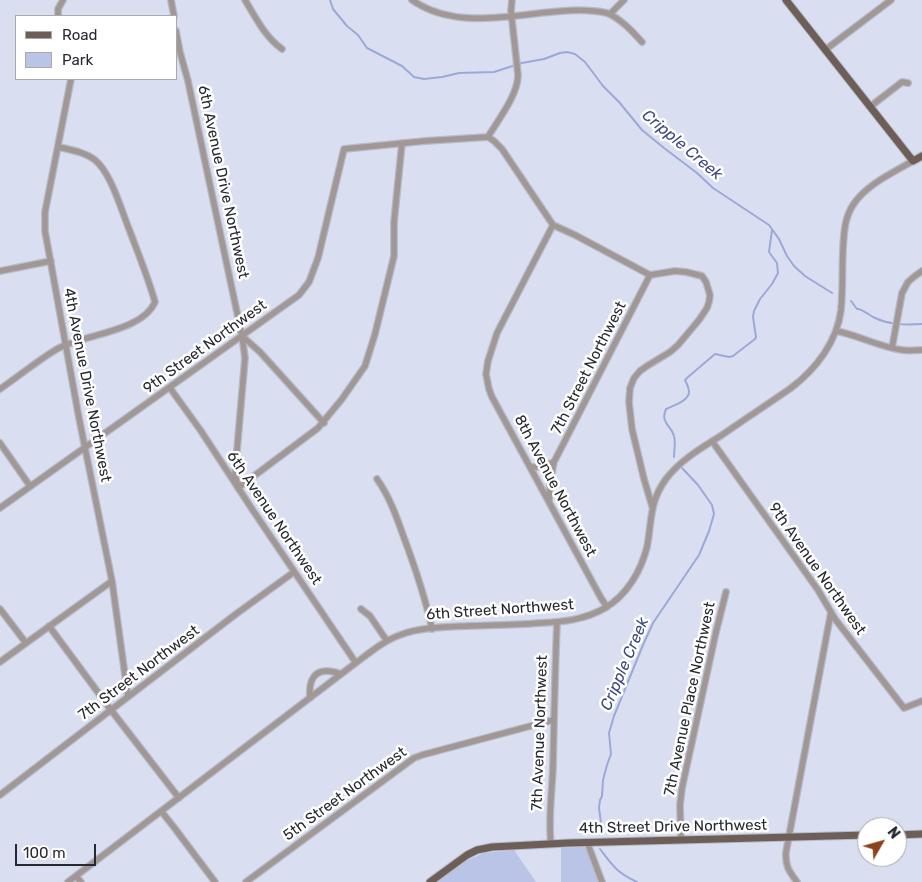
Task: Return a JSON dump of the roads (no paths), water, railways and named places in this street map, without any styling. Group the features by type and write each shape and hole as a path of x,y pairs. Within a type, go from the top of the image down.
{"main road":[{"path":"786,0 913,161"},
{"name":"6th Street Northwest","path":"913,161 922,156"},
{"path":"907,835 922,834"},
{"name":"4th Street Drive Northwest","path":"430,882 467,855 492,847 587,842 857,836"}],"street":[{"path":"58,15 59,6 63,0"},
{"path":"171,0 174,15"},
{"path":"245,0 273,43 282,49"},
{"path":"412,0 433,11 474,15 536,7 569,5 590,7 610,14 626,26 642,42"},
{"path":"488,137 514,94 517,84 518,75 511,11 512,0"},
{"path":"610,14 624,0"},
{"path":"825,50 891,0"},
{"name":"6th Avenue Drive Northwest","path":"178,52 188,81 242,336 245,358 235,473 238,488"},
{"name":"4th Avenue Drive Northwest","path":"71,80 45,212 45,223 85,448 112,581 128,697"},
{"path":"870,106 902,82 908,83"},
{"path":"238,488 324,423 363,370 372,343 394,256 394,222 402,143 488,137 502,149 553,225 650,275 675,271 692,273 702,276 706,282 710,295 707,308 678,345 640,371 634,378 629,395 632,429 652,506"},
{"name":"9th Street Northwest","path":"0,508 299,295 309,282 318,258 344,149 402,143"},
{"path":"0,390 55,350 126,326 148,312 155,302 118,198 103,169 88,155 59,148"},
{"name":"6th Street Northwest","path":"68,882 379,645 410,632 432,629 571,621 583,618 607,607 627,589 639,569 647,546 652,506 660,487 670,473 686,459 802,380 821,359 836,331 841,310 844,224 849,212 858,198 868,189 886,176 913,161"},
{"name":"8th Avenue Northwest","path":"553,225 497,333 490,350 486,374 492,397 607,607"},
{"path":"0,271 51,260"},
{"path":"892,348 902,293 908,282 922,271"},
{"name":"7th Street Northwest","path":"550,502 550,482 554,462 650,275"},
{"path":"836,331 892,348 922,350"},
{"path":"242,336 260,352 324,423"},
{"name":"6th Avenue Northwest","path":"170,388 356,662"},
{"name":"9th Avenue Northwest","path":"712,441 854,644 904,708 922,701"},
{"path":"0,443 30,486"},
{"path":"530,467 540,467 554,462"},
{"path":"377,479 390,500 416,569 427,604 432,629"},
{"name":"7th Street Northwest","path":"0,795 236,614 294,572"},
{"path":"0,662 112,581"},
{"name":"7th Avenue Place Northwest","path":"681,840 680,805 682,788 726,592"},
{"path":"0,609 26,643"},
{"path":"361,609 370,616 387,641"},
{"path":"797,882 785,861 788,837 831,612"},
{"name":"7th Avenue Northwest","path":"551,844 550,816 557,622"},
{"path":"49,626 179,798"},
{"path":"310,698 309,688 312,679 319,672 331,670 342,674"},
{"name":"5th Street Northwest","path":"246,882 414,758 553,720"},
{"path":"161,811 215,882"},
{"path":"587,842 602,880"},
{"path":"76,876 81,882"}],"waterway":[{"name":"Cripple Creek","path":"330,0 333,9 347,26 358,35 367,48 402,66 414,77 424,79 459,73 494,72 560,53 575,54 585,62 603,86 642,130 713,188 769,225 794,266 805,276 832,293"},
{"name":"Cripple Creek","path":"674,457 675,438 665,421 664,414 666,409 680,403 688,395 689,389 685,380 715,354 733,356 756,337 754,311 778,273 777,263 769,252 772,230"},
{"path":"851,301 857,309 885,322 922,324"},
{"name":"Cripple Creek","path":"599,833 601,823 600,800 603,780 611,754 609,733 614,716 653,623 699,555 714,514 712,505 698,485 682,468"},
{"name":"Cripple Creek","path":"600,849 616,868 637,882"}]}
